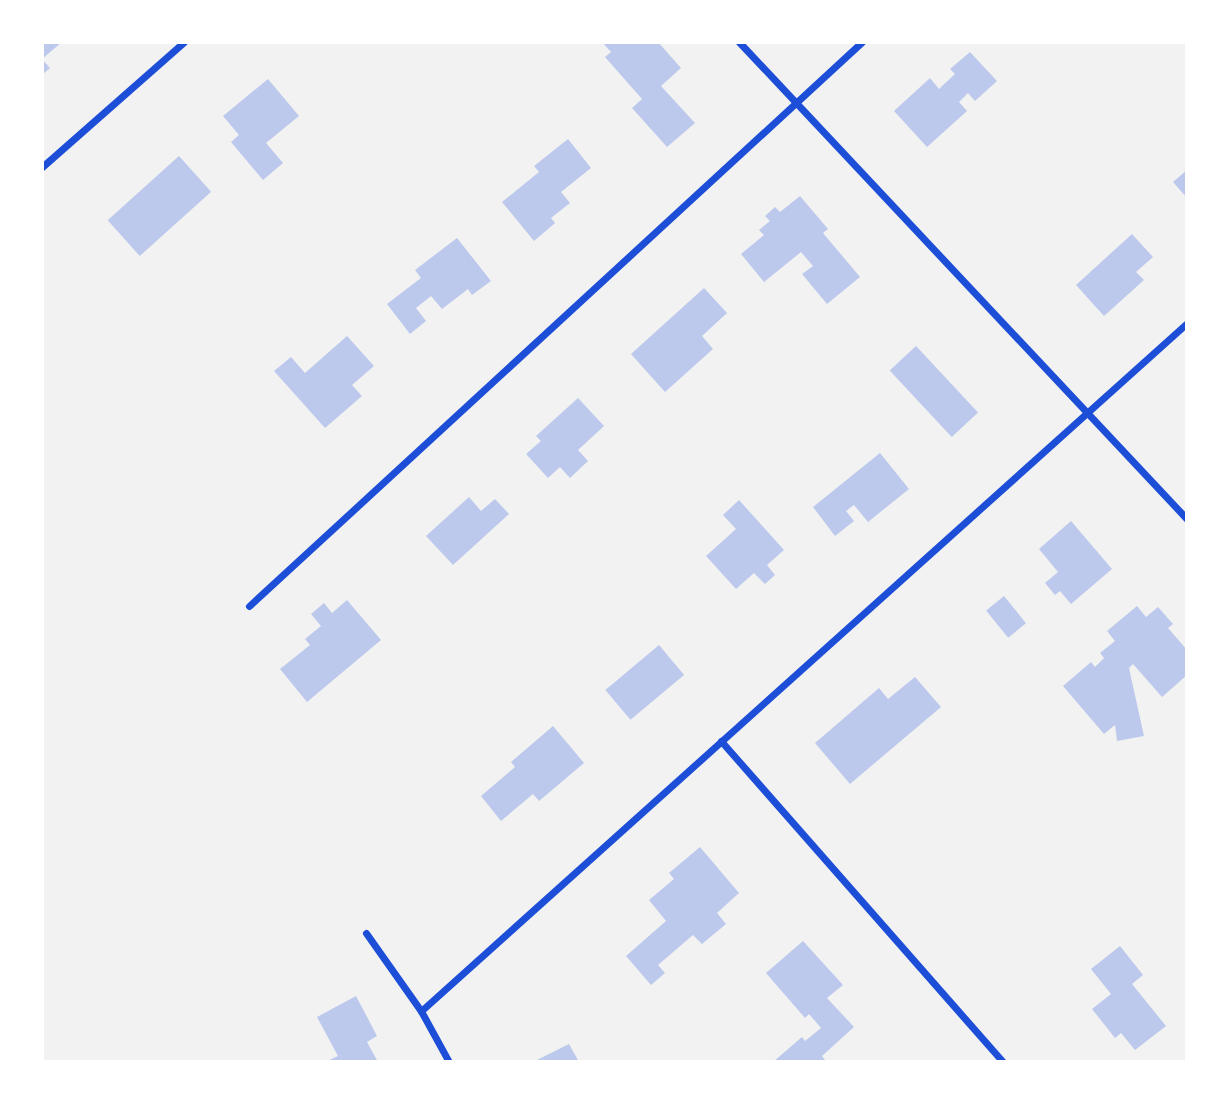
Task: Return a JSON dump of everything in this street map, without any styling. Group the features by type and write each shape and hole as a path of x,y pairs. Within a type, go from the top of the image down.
{"street":[{"path":"42,167 184,42"},
{"path":"739,42 793,102 1089,411 1187,519"},
{"path":"249,606 793,102 862,42"},
{"path":"421,1011 1187,323"},
{"path":"721,741 1003,1062"},
{"path":"366,933 421,1011 449,1062"}],"building":[{"path":"42,42 62,42 42,59"},
{"path":"602,42 658,42 681,68 661,86 695,123 667,147 632,108 642,99 605,57 611,52"},
{"path":"970,52 997,81 975,101 968,93 959,102 967,111 927,147 894,111 930,78 939,89 955,74 950,69"},
{"path":"42,59 50,68 42,75"},
{"path":"268,79 299,116 266,143 283,163 263,180 231,142 239,135 223,116"},
{"path":"568,139 591,168 561,192 570,203 551,218 555,223 534,241 502,202 539,172 534,166"},
{"path":"179,156 211,192 140,256 108,220"},
{"path":"1187,170 1187,198 1173,182"},
{"path":"800,196 828,229 823,233 860,277 827,304 802,274 813,266 801,252 764,282 741,254 764,235 759,230 770,221 765,216 775,207 780,212"},
{"path":"1132,234 1153,257 1136,272 1144,280 1104,316 1076,285"},
{"path":"457,238 491,281 472,295 468,289 442,309 431,296 416,308 426,321 410,334 387,304 421,278 415,270"},
{"path":"704,288 727,313 702,336 713,349 665,392 631,354"},
{"path":"347,336 374,366 352,385 362,396 325,428 274,371 291,357 305,373"},
{"path":"916,346 978,413 952,437 890,371"},
{"path":"578,398 604,426 578,450 588,461 570,478 560,467 548,478 526,454 541,441 536,436"},
{"path":"880,453 909,489 868,522 854,505 846,511 854,521 835,536 813,507"},
{"path":"469,497 481,511 495,499 509,514 453,565 426,536"},
{"path":"739,500 784,550 767,565 775,575 765,584 754,573 736,589 706,556 736,529 723,515"},
{"path":"1071,521 1112,569 1071,604 1060,591 1055,595 1045,583 1058,572 1039,549"},
{"path":"1004,596 1026,623 1008,638 986,610"},
{"path":"347,600 381,640 307,702 280,669 310,645 305,639 321,626 311,614 324,603 332,613"},
{"path":"1137,606 1146,617 1158,607 1173,624 1168,628 1187,650 1187,675 1162,697 1133,664 1129,668 1144,736 1117,741 1115,725 1104,734 1063,686 1091,662 1095,667 1104,658 1100,653 1115,641 1107,631"},
{"path":"659,645 684,675 630,720 605,690"},
{"path":"915,677 941,707 850,784 815,743 879,688 888,699"},
{"path":"553,726 584,763 539,801 533,794 501,821 481,796 515,767 511,762"},
{"path":"700,847 739,893 717,913 726,924 702,944 693,935 658,965 665,973 651,985 626,956 666,921 649,900 674,879 669,873"},
{"path":"803,941 843,985 827,998 854,1027 822,1056 825,1060 823,1062 773,1062 802,1037 805,1041 821,1028 809,1014 805,1018 766,973"},
{"path":"1120,946 1143,975 1132,984 1166,1026 1135,1050 1121,1033 1115,1038 1092,1009 1111,994 1091,969"},
{"path":"356,996 377,1036 367,1042 378,1062 325,1062 338,1056 317,1017"},
{"path":"569,1044 579,1062 533,1062"}]}
